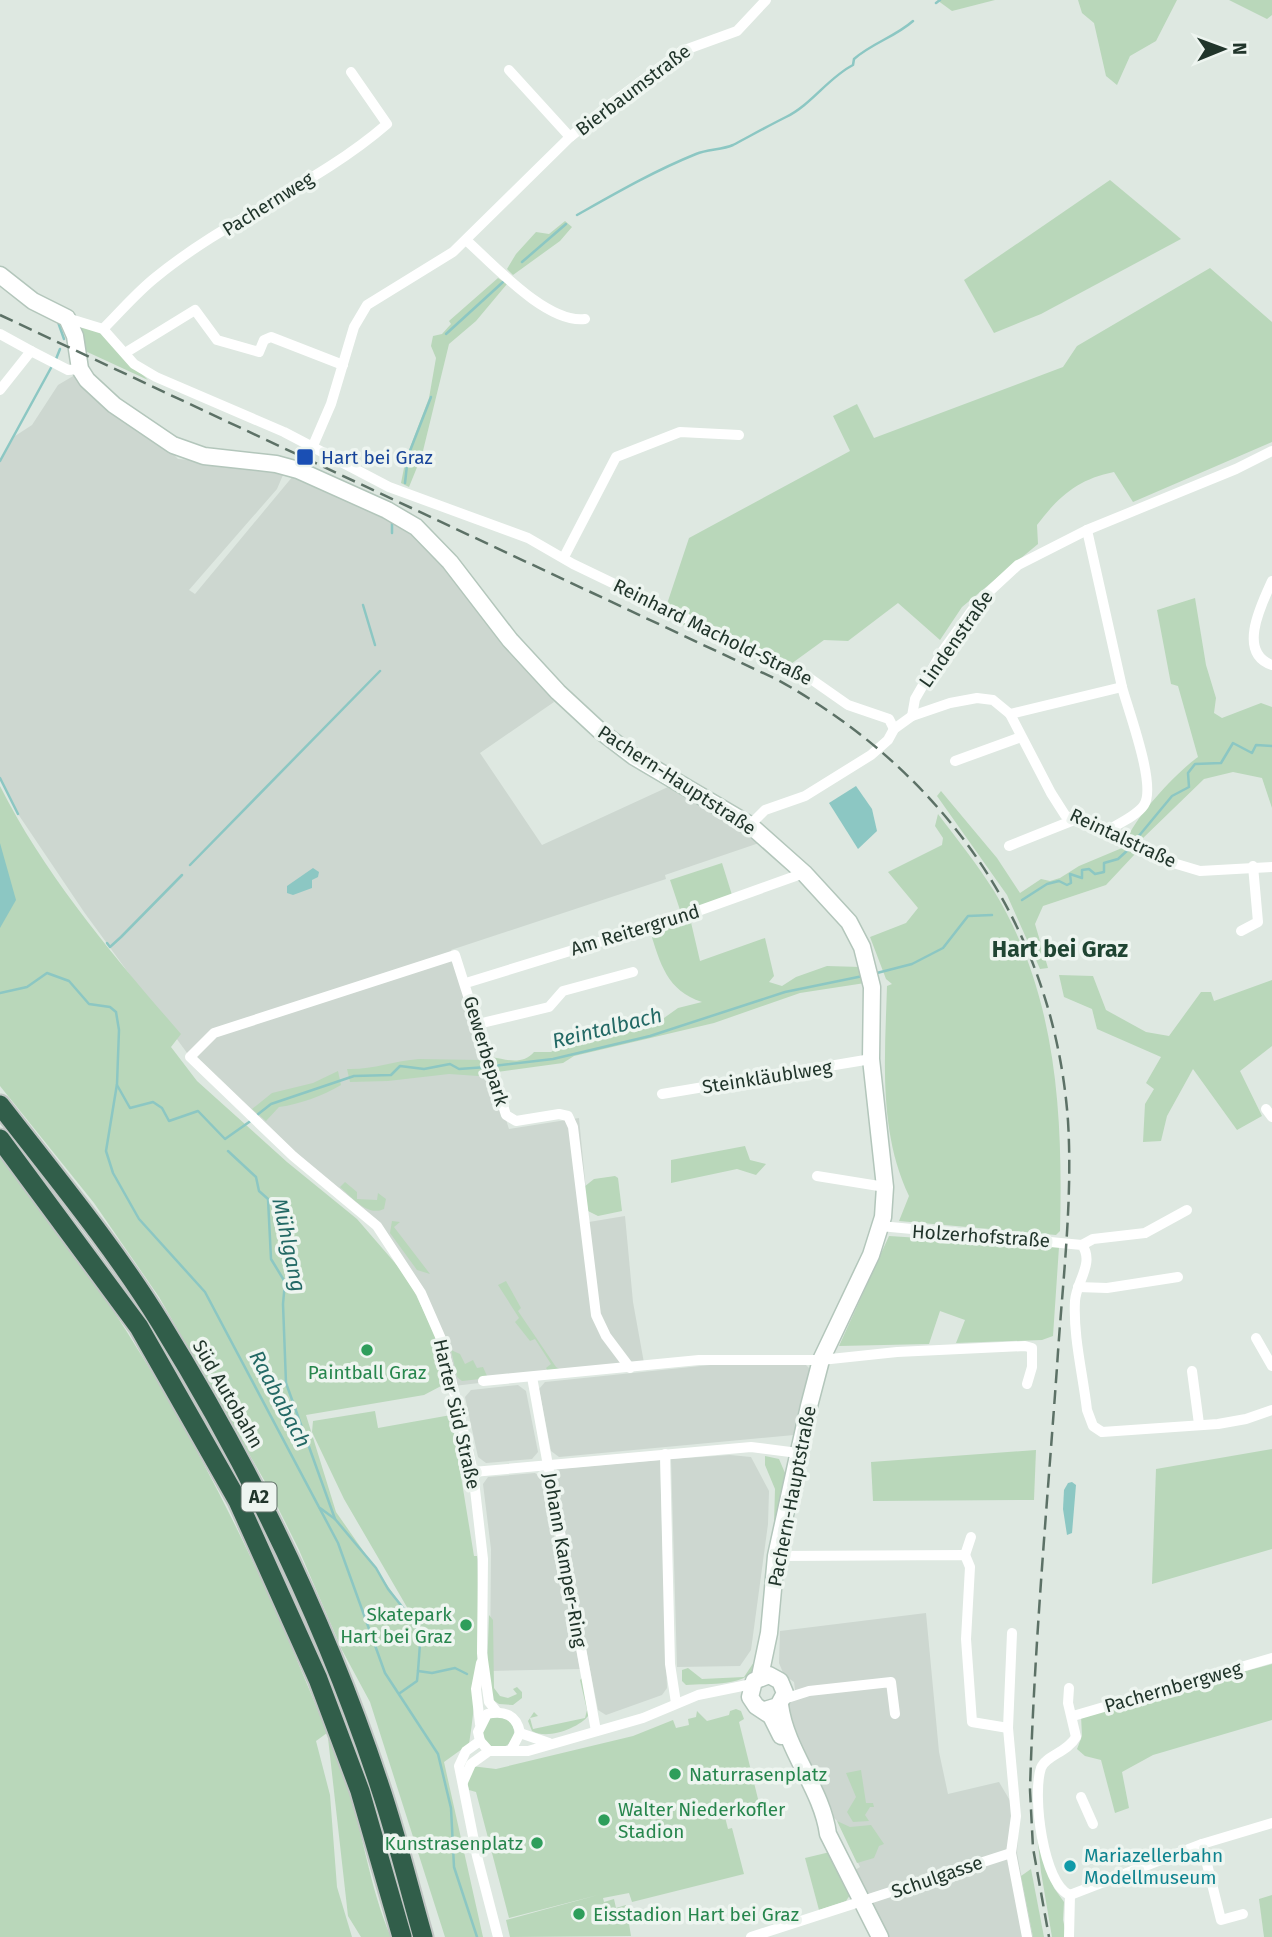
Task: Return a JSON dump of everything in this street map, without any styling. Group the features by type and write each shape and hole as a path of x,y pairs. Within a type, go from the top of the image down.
{"highway":[{"name":"Süd Autobahn","path":"0,1105 101,1235 159,1320 257,1493 338,1671 381,1790 423,1937"},
{"name":"A2","path":"0,1139 139,1327 238,1501 318,1679 351,1766 402,1937"}],"main road":[{"path":"0,275 33,301 67,318 75,336 80,369"},
{"name":"Pachern-Hauptstraße","path":"80,369 114,405 173,445 204,456 275,464 298,470 387,510 416,527 450,562 519,650 599,730 633,755 750,825 804,873 849,922 869,967 872,987 871,1059 885,1187 880,1226 871,1255 821,1360 798,1453 776,1556 769,1633 769,1692"},
{"path":"769,1692 780,1734 816,1820 828,1834 880,1937"}],"street":[{"name":"Bierbaumstraße","path":"312,448 331,404 354,327 367,306 386,291 440,263 570,137 682,51 737,31 765,0"},
{"name":"Bierbaumstraße","path":"509,70 570,137"},
{"name":"Pachernweg","path":"103,329 156,277 285,193 353,153 387,124 351,72"},
{"path":"466,240 550,311 573,321 585,320"},
{"path":"125,353 195,310 217,340 259,352 264,340 271,337 343,365"},
{"path":"67,318 103,329"},
{"name":"Reinhard Machold-Straße","path":"103,329 134,365 156,377 218,401 389,487 528,538 808,677 848,705 888,719 894,729"},
{"path":"0,334 68,370 80,369"},
{"path":"0,390 30,351"},
{"path":"564,557 616,457 680,432 739,435"},
{"name":"Lindenstraße","path":"912,716 915,699 932,667 989,590 1018,565 1087,530 1236,469 1272,451"},
{"path":"1087,530 1148,797 1141,809 1103,833"},
{"path":"1272,581 1258,612 1255,653 1261,661 1272,665"},
{"path":"750,825 765,810 805,796 871,755 888,740 894,729 912,716 950,702 977,698 993,700 1010,713 1122,687"},
{"name":"Reintalstraße","path":"1010,713 1065,815 1200,871 1252,866 1272,867"},
{"path":"955,761 1021,737"},
{"path":"1009,846 1074,820"},
{"path":"1241,931 1258,922 1252,866"},
{"name":"Am Reitergrund","path":"466,983 684,916 804,873"},
{"name":"Gewerbepark","path":"214,1033 455,955 466,983 492,1074 510,1120 559,1114 568,1116 573,1128 596,1315 630,1368"},
{"path":"478,1024 549,1007 564,991 633,972"},
{"name":"Harter Süd Straße","path":"214,1033 190,1056 243,1109 377,1226 421,1293 442,1341 473,1472 483,1559 482,1653 489,1702 497,1712 515,1719 520,1733 549,1743"},
{"name":"Steinkläublweg","path":"662,1094 871,1059"},
{"path":"817,1176 885,1187"},
{"name":"Holzerhofstraße","path":"880,1226 1082,1245 1093,1239 1145,1233 1187,1210"},
{"path":"1082,1245 1086,1251 1087,1262 1075,1304 1087,1410 1093,1426 1102,1432 1114,1433 1245,1419 1272,1410"},
{"path":"1078,1287 1107,1288 1178,1277"},
{"path":"1256,1338 1272,1366"},
{"path":"483,1381 699,1360 821,1360 897,1352 1025,1346 1032,1348 1034,1353 1027,1384"},
{"path":"1192,1371 1199,1424"},
{"path":"473,1472 546,1465 532,1377"},
{"name":"Johann Kamper-Ring","path":"596,1731 546,1465 751,1447 798,1453"},
{"path":"665,1454 671,1683 677,1703"},
{"path":"971,1536 965,1555 970,1566 966,1639 972,1722 1008,1728"},
{"path":"776,1556 965,1555"},
{"name":"Schulgasse","path":"1012,1633 1008,1728 1016,1816 1011,1853 1027,1937"},
{"name":"Harter Süd Straße","path":"480,1741 476,1689 482,1653"},
{"name":"Pachernbergweg","path":"1073,1716 1272,1658"},
{"path":"498,1937 459,1766 466,1751 480,1741 489,1751 528,1751 643,1718 698,1695 729,1690 809,1691 891,1682 895,1714"},
{"path":"1069,1688 1068,1703 1076,1737 1066,1751 1046,1760 1042,1766 1039,1789 1043,1841 1054,1881 1064,1893 1070,1895 1202,1844 1272,1823"},
{"path":"480,1724 487,1714 497,1712"},
{"path":"511,1750 520,1733"},
{"path":"462,1784 471,1764 489,1751"},
{"path":"1080,1797 1093,1824"},
{"path":"1202,1844 1221,1920 1243,1914"},
{"name":"Schulgasse","path":"751,1937 1011,1853"},
{"path":"1069,1937 1070,1895"}],"shaded area":[{"path":"85,369 107,386 178,459 275,467 283,475 277,489 189,590 195,594 298,470 405,519 558,692 551,697 554,702 480,753 542,845 668,787 762,842 665,875 666,879 451,950 509,1129 579,1118 589,1222 625,1216 633,1302 644,1363 454,1386 439,1334 377,1226 190,1057 84,912 18,814 0,778 0,461 15,436 32,425 58,385"},
{"path":"720,1364 805,1364 811,1370 794,1435 559,1457 551,1451 539,1389 545,1382"},
{"path":"518,1385 526,1391 538,1452 532,1459 486,1463 478,1457 465,1397 471,1390"},
{"path":"730,1455 751,1457 769,1491 768,1524 751,1650 740,1666 677,1667 671,1459"},
{"path":"660,1460 667,1688 662,1695 606,1715 598,1710 552,1477 557,1469"},
{"path":"535,1473 543,1479 580,1669 490,1671 491,1549 483,1484 488,1477"},
{"path":"926,1613 939,1752 948,1794 999,1782 1019,1816 1017,1853 1033,1937 887,1937 855,1870 860,1867 838,1822 826,1809 802,1755 787,1712 789,1703 796,1697 794,1682 784,1675 779,1663 780,1631"}],"green space":[{"path":"937,0 995,0 952,11"},
{"path":"1078,0 1177,0 1156,41 1130,56 1117,85 1106,76 1094,23 1082,13"},
{"path":"1229,0 1272,0 1272,15 1267,19"},
{"path":"1110,180 1181,239 1041,314 994,333 964,280"},
{"path":"565,221 572,227 560,241 513,275 507,269 516,254 536,232 549,234"},
{"path":"1210,268 1272,322 1272,442 1133,502 1114,472 1079,484 1061,498 1037,525 1038,544 962,607 940,640 898,603 848,641 824,640 784,669 663,616 689,538 850,451 833,416 857,404 874,438 1063,367 1077,346"},
{"path":"498,278 507,284 476,321 449,344 422,455 409,487 401,483 406,458 429,398 436,358 431,346 433,336 442,334 451,324 449,321"},
{"path":"83,327 101,333 148,380 83,350 80,329"},
{"path":"1195,598 1206,665 1216,698 1214,713 1222,718 1261,703 1272,707 1272,808 1262,778 1233,772 1204,779 1141,840 1128,837 1159,794 1198,757 1178,686 1171,684 1157,610"},
{"path":"0,786 38,852 83,916 181,1034 171,1047 197,1081 287,1162 357,1219 408,1278 435,1335 443,1385 424,1395 306,1415 336,1512 429,1645 344,1499 312,1432 313,1421 375,1411 378,1428 451,1415 474,1556 477,1556 478,1626 475,1697 469,1744 444,1762 483,1937 445,1937 370,1702 342,1650 299,1550 264,1480 159,1297 94,1203 0,1086"},
{"path":"941,791 997,858 1020,893 1041,879 1050,881 1060,878 1079,866 1122,848 1135,854 1106,885 1043,906 1035,924 1048,968 1040,969 1007,895 937,796"},
{"path":"938,814 994,891 1015,930 1043,1013 1052,1056 1060,1143 1060,1231 1056,1235 899,1221 909,1196 892,1146 888,1119 885,1039 887,986 892,984 886,979 870,937 906,923 918,908 888,872 942,845 943,838 935,826"},
{"path":"722,863 732,895 681,913 670,880"},
{"path":"690,918 700,961 765,938 774,976 769,982 782,986 796,977 827,966 861,967 865,983 800,993 714,1023 574,1056 563,1063 497,1072 492,1057 525,1059 534,1052 551,1052 569,1040 657,1023 678,1008 702,1002 690,997 673,983 662,965 650,931"},
{"path":"1059,975 1093,976 1106,1010 1146,1032 1169,1036 1201,992 1211,992 1214,1001 1272,980 1272,1046 1240,1071 1262,1116 1237,1130 1193,1069 1167,1116 1161,1141 1143,1142 1145,1104 1154,1089 1146,1083 1161,1057 1097,1029 1092,1009 1064,997"},
{"path":"419,1059 481,1060 485,1072 478,1076 449,1074 350,1082 347,1069"},
{"path":"338,1071 341,1085 311,1099 279,1107 266,1121 252,1109 272,1093 313,1083"},
{"path":"745,1146 750,1160 766,1164 756,1175 737,1169 671,1183 671,1160"},
{"path":"0,1156 52,1222 100,1290 144,1360 225,1504 261,1579 327,1733 316,1741 330,1795 337,1887 352,1937 0,1937"},
{"path":"615,1176 618,1178 622,1211 598,1216 588,1211 584,1187 594,1179"},
{"path":"345,1182 357,1192 357,1199 377,1200 378,1193 386,1199 384,1209 372,1210 360,1205 340,1187"},
{"path":"392,1221 400,1222 394,1227 430,1274 417,1270 390,1233"},
{"path":"889,1236 1059,1247 1053,1336 1042,1340 956,1343 965,1320 940,1311 929,1344 839,1346"},
{"path":"506,1281 521,1308 518,1311 556,1367 563,1371 548,1371 546,1368 551,1364 535,1339 530,1341 515,1322 519,1318 498,1285"},
{"path":"451,1350 460,1354 465,1364 473,1360 477,1368 483,1367 487,1376 498,1377 462,1381 457,1377"},
{"path":"1272,1449 1272,1549 1152,1584 1156,1469"},
{"path":"1036,1450 1034,1500 873,1501 871,1462"},
{"path":"765,1456 779,1459 785,1473 777,1524 774,1523 775,1489 765,1465"},
{"path":"489,1615 493,1620 494,1688 500,1696 508,1698 517,1694 513,1689 517,1687 522,1692 522,1698 513,1705 499,1704 493,1700 487,1670"},
{"path":"754,1662 758,1662 754,1670 747,1676 738,1680 686,1685 682,1681 682,1670 688,1668 702,1679 744,1677"},
{"path":"1272,1664 1272,1720 1153,1755 1122,1772 1129,1808 1115,1813 1101,1760 1085,1756 1077,1749 1082,1736 1081,1716"},
{"path":"582,1678 589,1715 584,1720 563,1731 546,1734 532,1731 528,1721 530,1718 533,1729 585,1718 587,1710 580,1680"},
{"name":"Walter Niederkofler Stadion","path":"697,1711 707,1721 729,1715 730,1711 741,1711 744,1719 739,1722 759,1803 724,1813 728,1829 732,1828 744,1874 632,1902 629,1893 603,1898 604,1902 614,1899 616,1908 626,1905 631,1936 510,1937 506,1920 598,1895 509,1918 476,1792 469,1790 467,1783 471,1766 496,1769 633,1736 673,1720 676,1728 689,1725 688,1719 696,1717"},
{"path":"498,1716 509,1721 514,1732 509,1743 498,1748 487,1743 482,1732 487,1721"},
{"path":"328,1738 348,1786 374,1888 391,1937 361,1937 348,1916"},
{"path":"861,1770 866,1803 873,1803 874,1807 870,1807 865,1815 869,1821 853,1822 847,1812 856,1797 846,1773"},
{"path":"1034,1805 1041,1848 1054,1888 1064,1902 1063,1920 1067,1937 1052,1937 1041,1872"},
{"path":"837,1821 850,1827 871,1825 884,1844 879,1846 874,1858 857,1863"},
{"path":"830,1852 852,1892 846,1901 819,1910 805,1858"},
{"path":"1031,1869 1044,1937 1033,1937 1021,1876"},
{"path":"1272,1895 1272,1937 1264,1937 1259,1899"}],"water":[{"path":"856,786 872,809 877,831 858,849 829,803"},
{"path":"0,843 16,900 0,928"},
{"path":"313,868 319,872 318,877 312,880 312,888 293,895 287,893 287,886"},
{"path":"1068,1483 1076,1485 1072,1533 1067,1535 1063,1509 1064,1490"}],"waterway":[{"path":"936,3 940,0"},
{"path":"577,215 665,168 701,152 733,145 795,112 836,76 853,65 854,59 861,53 913,21"},
{"path":"522,262 566,224"},
{"path":"446,334 503,282"},
{"path":"58,322 64,339"},
{"path":"56,359 60,349"},
{"path":"0,461 52,366"},
{"path":"405,483 408,456 431,397"},
{"path":"392,522 392,533"},
{"path":"363,605 375,645"},
{"path":"190,865 380,671"},
{"name":"Reintalbach","path":"1133,843 1172,796 1189,787 1188,773 1195,764 1221,763 1233,743 1252,753 1256,745 1272,746"},
{"path":"0,778 18,814"},
{"name":"Reintalbach","path":"1022,900 1047,884 1059,881 1067,885 1071,883 1070,874 1082,878 1082,870 1089,869 1095,874 1104,872 1104,863 1118,859 1129,849"},
{"path":"107,943 110,947 182,875"},
{"name":"Reintalbach","path":"873,974 912,964 943,948 968,916 992,915"},
{"name":"Raababach","path":"0,993 27,987 47,973 69,981 89,1004 110,1007 116,1012 119,1030 117,1084 106,1151 113,1173 139,1219 205,1292 338,1543 385,1673 438,1754 451,1808 454,1867 477,1937"},
{"name":"Reintalbach","path":"493,1066 553,1059 650,1036 785,992 863,976"},
{"name":"Reintalbach","path":"257,1115 271,1104 354,1076 391,1075 400,1066 424,1069 450,1064 459,1069 487,1067"},
{"name":"Mühlgang","path":"117,1085 130,1108 153,1102 162,1108 169,1121 198,1111 225,1139 252,1120"},
{"name":"Mühlgang","path":"228,1151 256,1177 259,1191 268,1199 271,1259 285,1282 283,1304 286,1383 335,1519"},
{"path":"320,1508 335,1519 376,1568 388,1589 416,1624 420,1644 418,1671"},
{"path":"400,1693 417,1681 418,1671 432,1673 455,1668 467,1674"}],"railway":[{"path":"0,315 778,680 838,718 892,761 939,810 980,863 1014,921 1040,984 1058,1050 1068,1121 1068,1214 1038,1631 1030,1790 1033,1848 1049,1937"}],"place":[{"name":"Hart bei Graz","path":"305,457"},
{"name":"Paintball Graz","path":"367,1350"},
{"name":"Skatepark Hart bei Graz","path":"466,1625"},
{"name":"Naturrasenplatz","path":"675,1774"},
{"name":"Walter Niederkofler Stadion","path":"604,1820"},
{"name":"Kunstrasenplatz","path":"537,1843"},
{"name":"Mariazellerbahn Modellmuseum","path":"1070,1866"},
{"name":"Eisstadion Hart bei Graz","path":"579,1914"}],"district":[{"name":"Hart bei Graz","path":"1060,949"}]}
